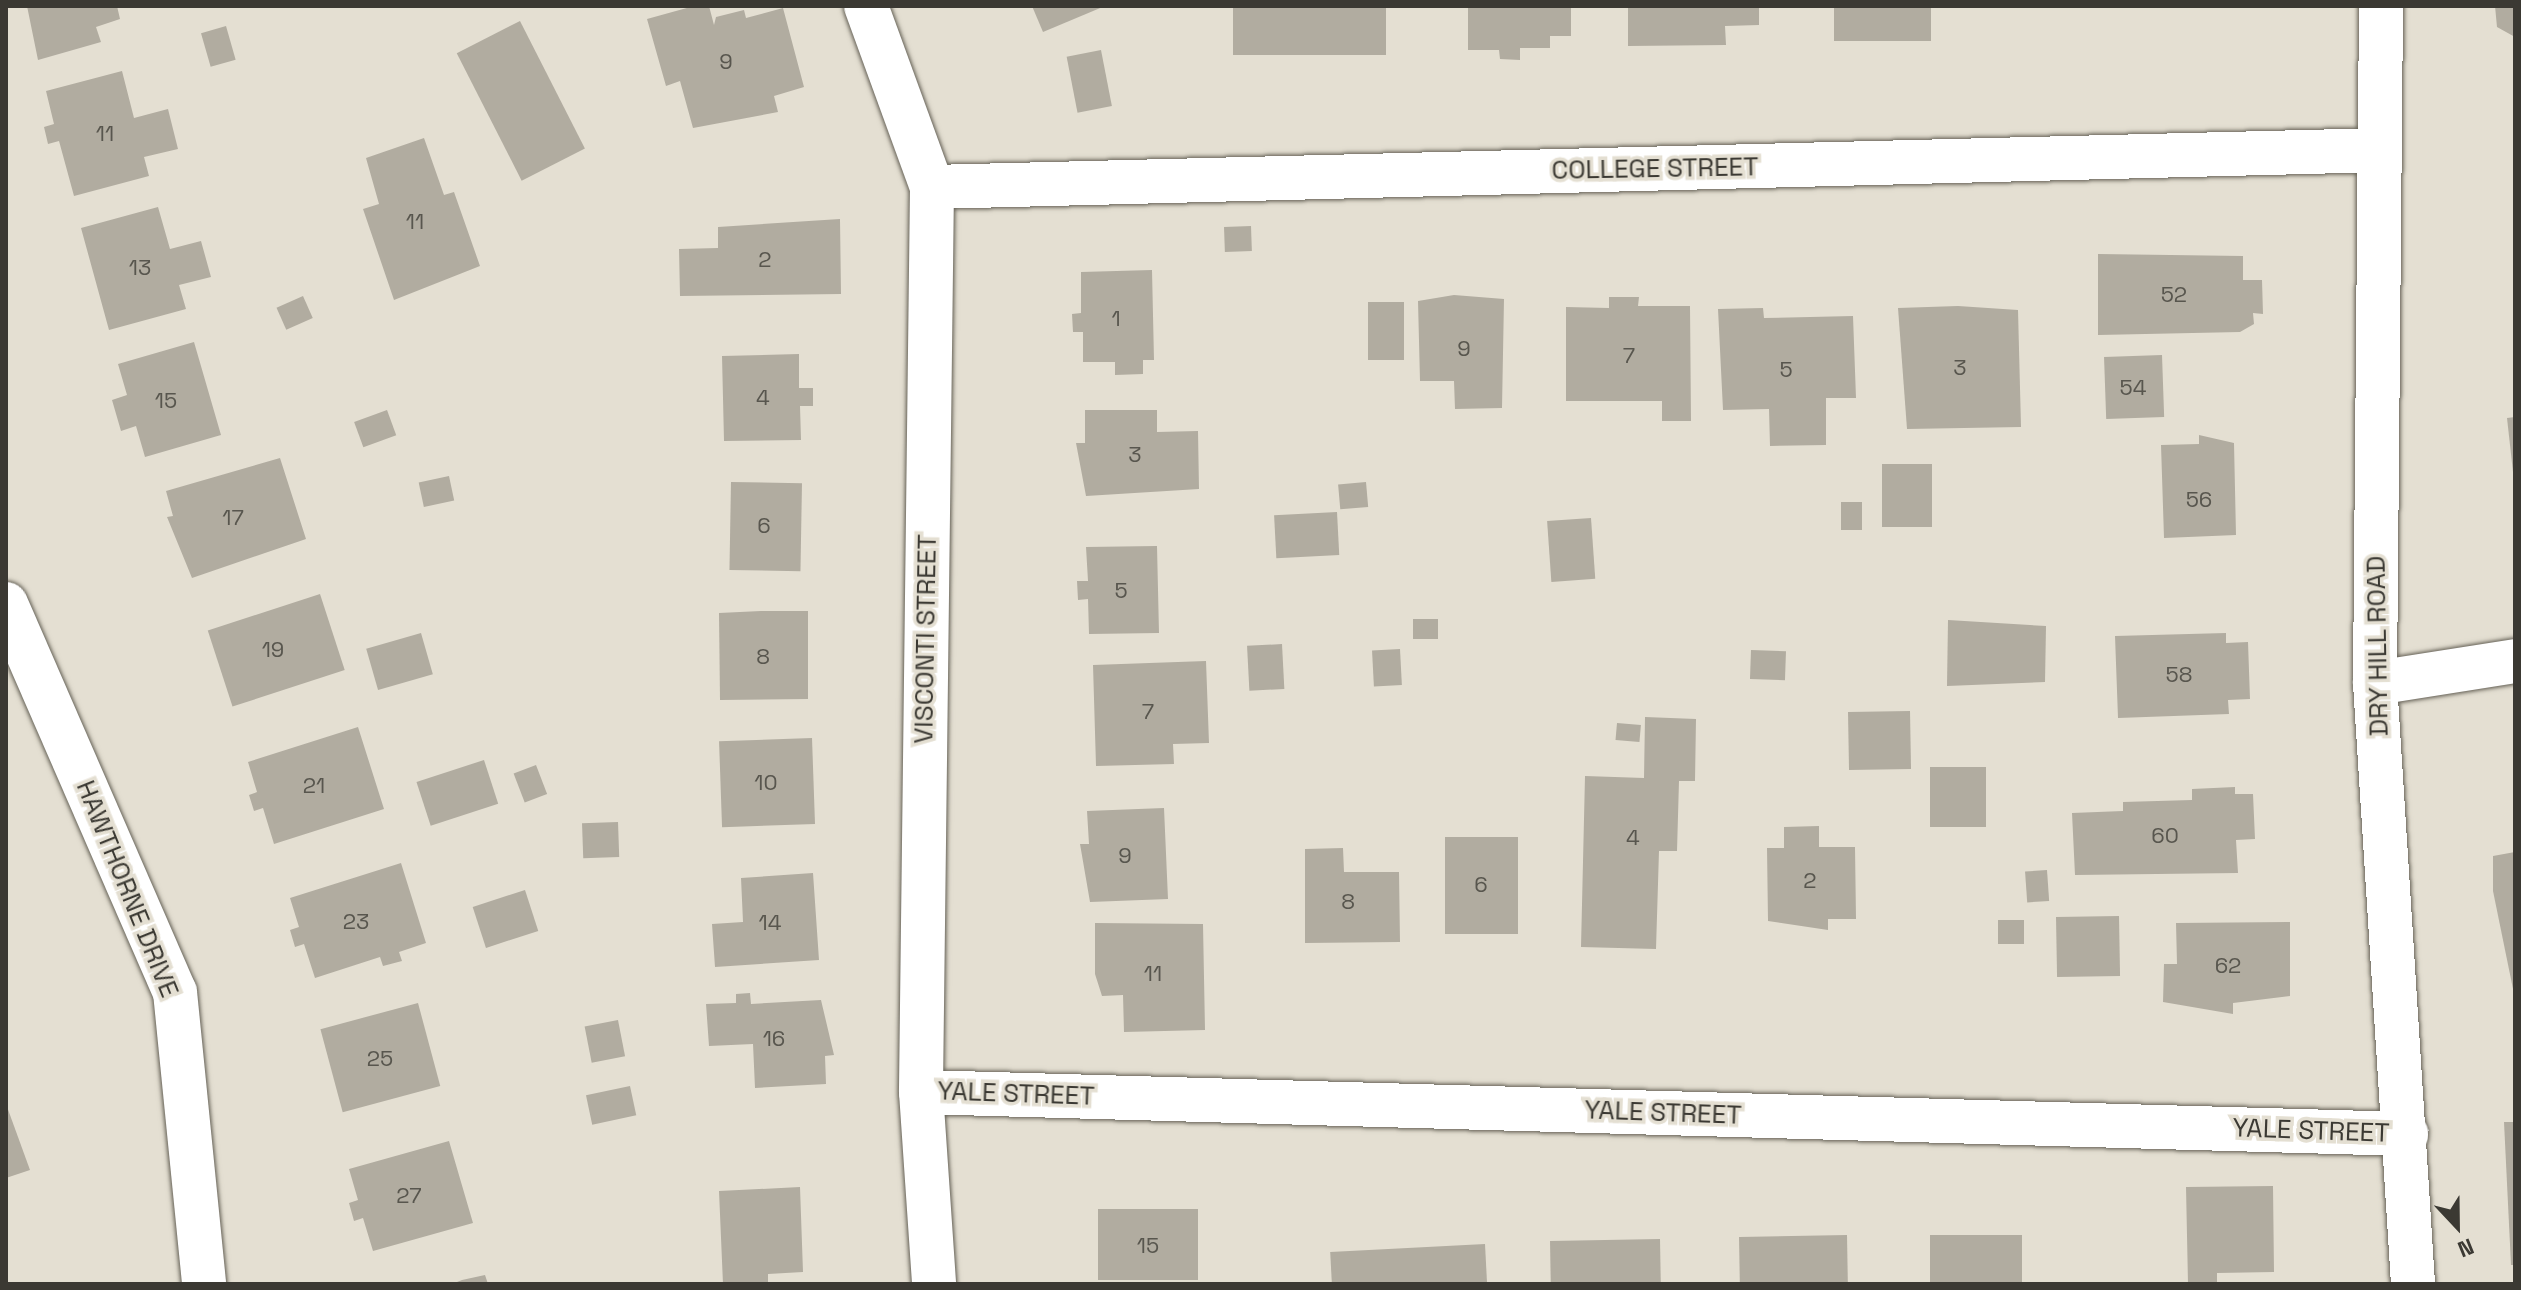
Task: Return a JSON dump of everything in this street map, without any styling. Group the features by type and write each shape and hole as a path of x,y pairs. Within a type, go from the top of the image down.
{"street":[{"name":"VISCONTI STREET","path":"866,6 932,187 921,1092 934,1284"},
{"name":"DRY HILL ROAD","path":"2381,6 2375,683 2406,1134 2413,1284"},
{"name":"COLLEGE STREET","path":"932,187 2379,150"},
{"name":"HAWTHORNE DRIVE","path":"6,604 175,992 204,1284"},
{"path":"2375,683 2515,661"},
{"name":"YALE STREET","path":"921,1092 2406,1134"}],"building":[{"path":"27,6 117,6 120,19 96,27 101,42 38,60"},
{"path":"694,6 709,6 714,25 716,17 744,10 746,18 783,8 804,87 774,96 778,112 693,128 680,81 666,86 647,19"},
{"path":"1032,6 1105,6 1043,32"},
{"path":"1233,6 1386,6 1386,55 1233,55"},
{"path":"1468,6 1571,6 1571,36 1550,36 1550,48 1520,48 1520,60 1500,59 1499,50 1468,50"},
{"path":"1628,6 1759,6 1759,25 1725,26 1726,45 1628,46"},
{"path":"1834,6 1931,6 1931,41 1834,41"},
{"path":"2495,6 2515,6 2515,37 2497,27"},
{"path":"520,21 585,148 522,181 457,53"},
{"path":"226,26 236,60 211,67 201,33"},
{"path":"1101,50 1112,106 1078,113 1067,57"},
{"path":"122,71 134,118 168,109 178,149 144,157 149,176 74,196 59,141 48,144 44,127 54,124 46,91"},
{"path":"424,138 444,195 454,192 480,266 394,300 363,209 379,204 366,158"},
{"path":"158,207 170,249 201,241 211,277 179,285 186,309 109,330 81,228"},
{"path":"840,219 841,294 680,296 679,249 718,248 718,227"},
{"path":"1251,226 1252,251 1225,252 1224,227"},
{"path":"2098,254 2243,256 2243,280 2262,280 2263,314 2253,313 2254,324 2240,332 2098,335"},
{"path":"1152,270 1154,360 1143,360 1143,374 1115,375 1115,362 1083,362 1083,332 1073,332 1072,314 1081,313 1081,272"},
{"path":"1454,295 1504,299 1502,408 1455,409 1454,381 1420,381 1418,301"},
{"path":"303,296 313,318 286,330 277,308"},
{"path":"1609,297 1639,297 1638,306 1690,306 1691,421 1662,421 1662,401 1566,401 1566,307 1609,308"},
{"path":"1368,302 1404,302 1404,360 1368,360"},
{"path":"1958,306 2018,310 2021,427 1907,429 1898,308"},
{"path":"1763,308 1764,318 1853,316 1856,398 1826,398 1826,445 1770,446 1769,409 1723,410 1718,309"},
{"path":"194,342 221,435 145,457 136,426 121,431 112,400 127,395 118,364"},
{"path":"799,354 799,388 813,388 813,406 800,406 801,440 724,441 722,356"},
{"path":"2162,355 2164,417 2106,419 2104,357"},
{"path":"387,410 396,435 363,447 354,422"},
{"path":"1085,410 1157,410 1157,432 1198,431 1199,489 1086,496 1076,443 1085,443"},
{"path":"2515,417 2515,472 2513,472 2507,418"},
{"path":"2199,435 2234,443 2236,535 2164,538 2161,445 2199,444"},
{"path":"280,458 306,539 192,578 167,517 173,516 166,491"},
{"path":"1882,464 1932,464 1932,527 1882,527"},
{"path":"449,476 454,500 424,507 419,482"},
{"path":"731,482 802,483 800,571 729,570"},
{"path":"1366,482 1368,507 1340,509 1338,484"},
{"path":"1841,502 1862,502 1862,530 1841,530"},
{"path":"1337,512 1339,555 1276,558 1274,515"},
{"path":"1591,518 1595,579 1551,582 1547,521"},
{"path":"1157,546 1159,633 1089,634 1088,599 1078,600 1077,581 1088,581 1086,547"},
{"path":"320,594 345,670 232,707 208,630"},
{"path":"808,611 808,699 720,700 719,613"},
{"path":"1413,619 1438,619 1438,639 1413,639"},
{"path":"1948,620 2046,626 2045,682 1947,686"},
{"path":"421,633 433,674 378,690 366,649"},
{"path":"2226,633 2226,643 2248,642 2250,699 2228,700 2229,714 2118,718 2115,636"},
{"path":"1282,644 1284,689 1249,691 1247,646"},
{"path":"1400,649 1402,685 1374,686 1372,650"},
{"path":"1751,650 1786,651 1785,680 1750,679"},
{"path":"1206,661 1209,743 1173,744 1174,764 1096,766 1093,665"},
{"path":"1910,711 1911,769 1849,770 1848,712"},
{"path":"1645,717 1696,719 1695,781 1679,781 1677,851 1659,851 1656,949 1581,947 1585,776 1644,778"},
{"path":"1617,723 1641,725 1639,742 1616,740"},
{"path":"358,727 384,809 274,844 263,808 254,811 249,795 257,792 248,762"},
{"path":"812,738 815,824 722,827 719,741"},
{"path":"484,760 498,804 431,826 416,782"},
{"path":"536,765 547,794 525,803 514,774"},
{"path":"1930,767 1986,767 1986,827 1930,827"},
{"path":"2235,787 2235,794 2253,794 2255,839 2236,840 2238,873 2075,875 2072,813 2123,811 2123,802 2192,800 2192,789"},
{"path":"1164,808 1168,899 1090,902 1080,844 1089,844 1087,811"},
{"path":"618,822 619,857 583,858 582,823"},
{"path":"1819,826 1819,847 1855,847 1856,919 1828,919 1828,930 1768,921 1767,848 1784,848 1784,827"},
{"path":"1445,837 1518,837 1518,934 1445,934"},
{"path":"1343,848 1344,872 1399,872 1400,942 1305,943 1305,849"},
{"path":"2515,852 2513,989 2493,891 2493,856"},
{"path":"401,863 426,943 399,952 402,961 383,966 380,957 315,978 304,944 295,947 290,930 299,927 290,898"},
{"path":"2047,870 2049,901 2027,902 2025,872"},
{"path":"813,873 819,960 715,967 712,924 743,922 741,878"},
{"path":"525,890 538,931 486,948 473,907"},
{"path":"2119,916 2120,976 2057,977 2056,917"},
{"path":"1998,920 2024,920 2024,944 1998,944"},
{"path":"2290,922 2290,996 2233,1003 2233,1014 2163,1002 2164,964 2177,964 2176,923"},
{"path":"1095,923 1203,924 1205,1030 1124,1032 1123,995 1102,996 1095,974"},
{"path":"750,993 751,1004 821,1000 834,1055 825,1056 826,1084 755,1088 753,1044 709,1046 706,1004 736,1003 736,994"},
{"path":"418,1003 440,1086 343,1112 320,1029"},
{"path":"618,1020 625,1056 592,1063 585,1026"},
{"path":"630,1086 636,1115 592,1125 586,1095"},
{"path":"6,1104 30,1170 6,1178"},
{"path":"2504,1122 2515,1122 2515,1265 2511,1265"},
{"path":"449,1141 473,1223 373,1251 363,1218 354,1221 349,1203 358,1200 349,1169"},
{"path":"2273,1186 2274,1272 2217,1273 2217,1284 2188,1284 2186,1187"},
{"path":"800,1187 803,1272 768,1274 768,1284 723,1284 719,1191"},
{"path":"1098,1209 1198,1209 1198,1280 1098,1280"},
{"path":"1847,1235 1848,1284 1740,1284 1739,1237"},
{"path":"1930,1235 2022,1235 2022,1284 1930,1284"},
{"path":"1660,1239 1661,1284 1551,1284 1550,1241"},
{"path":"1485,1244 1487,1284 1332,1284 1330,1252"},
{"path":"485,1275 488,1284 452,1284 462,1280"}]}
